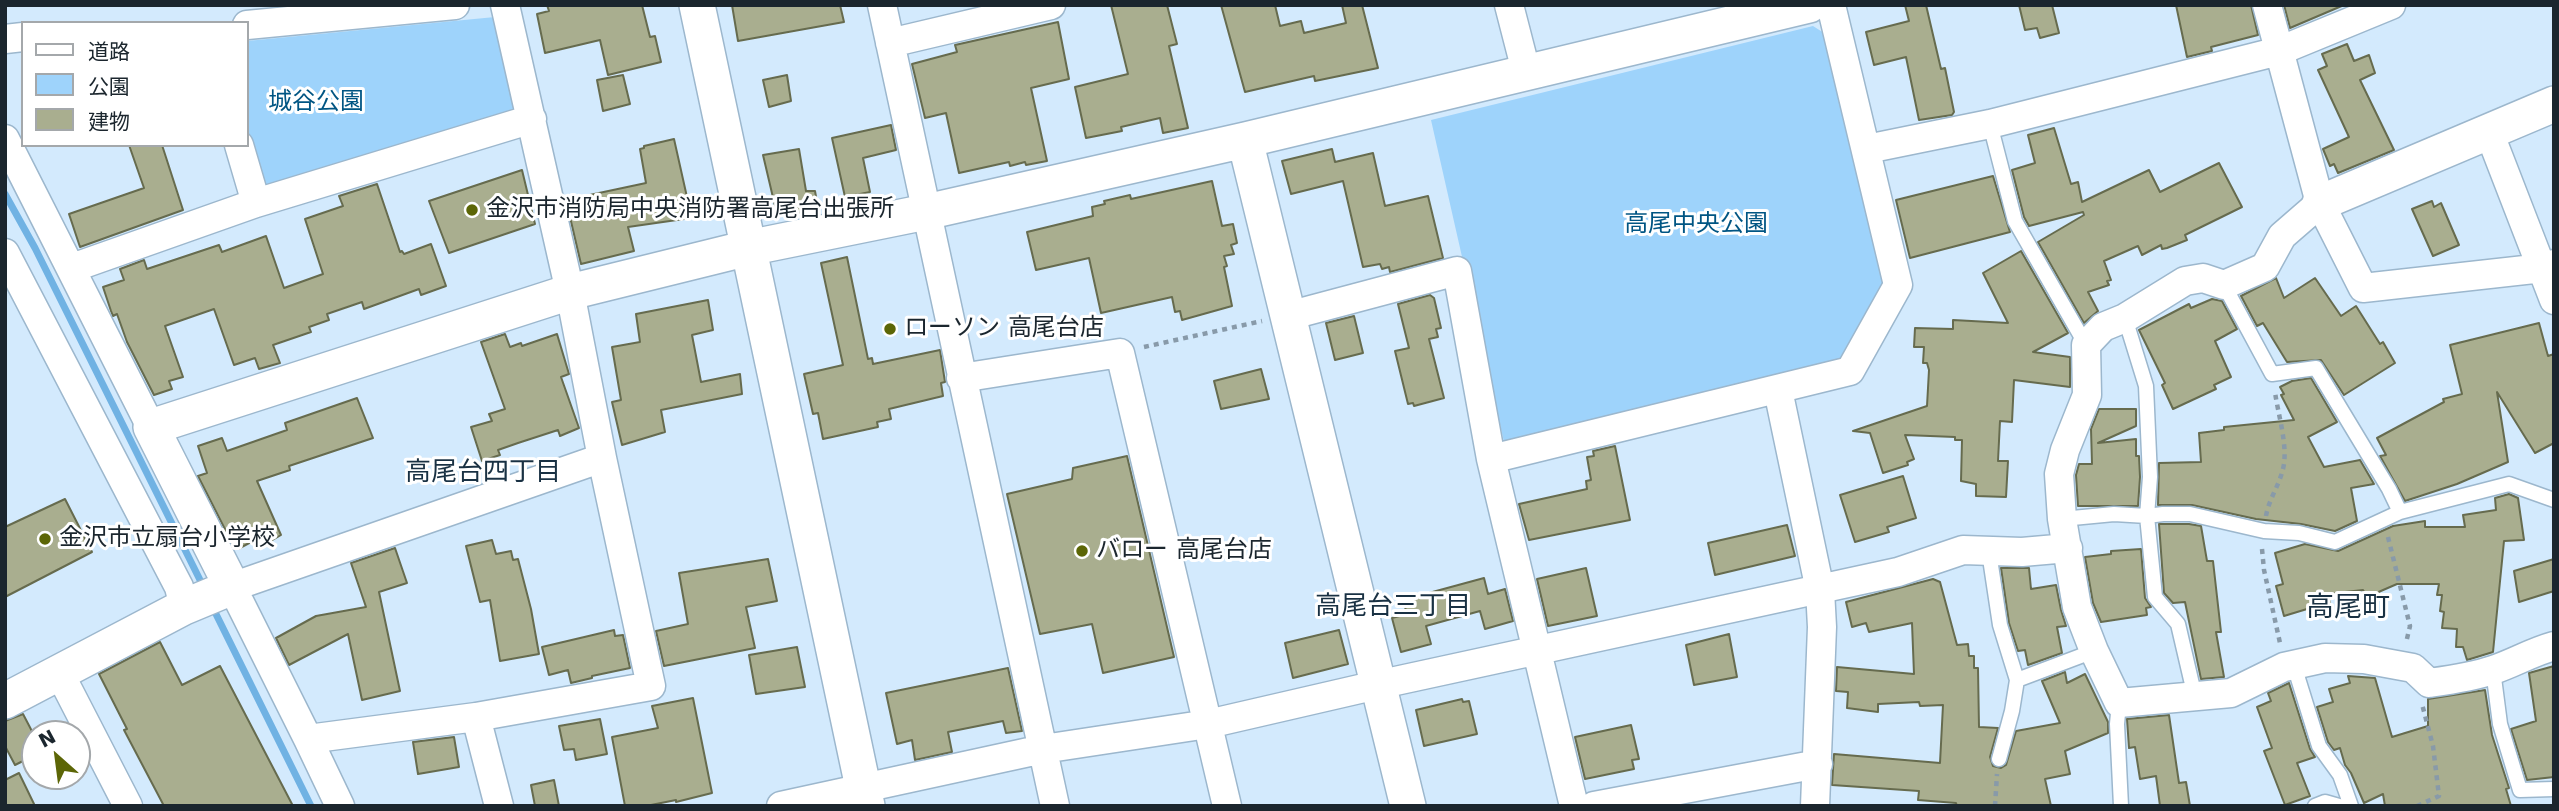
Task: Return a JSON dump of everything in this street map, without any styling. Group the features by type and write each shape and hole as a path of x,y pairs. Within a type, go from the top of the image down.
{"street":[{"path":"248,25 455,5"},
{"path":"308,738 476,717 651,686 570,292 505,5"},
{"path":"697,5 865,797"},
{"path":"882,5 1055,806"},
{"path":"890,43 1051,5"},
{"path":"1509,5 1526,71"},
{"path":"151,427 570,292 748,247 926,212 1245,140 1809,5"},
{"path":"1490,459 1850,371 1898,285 1831,5"},
{"path":"2266,5 2320,203 2363,288 2548,266"},
{"path":"1867,149 1990,124 2279,51 2391,5"},
{"path":"2554,104 2320,203 2282,236 2265,268 2224,285 2203,278 2185,281 2126,318 2103,327 2086,345 2087,396 2065,450 2059,474 2062,519 2077,607 2119,703 2231,693 2284,667 2325,658 2364,659 2413,668 2429,683 2493,670 2534,651 2554,646"},
{"path":"72,268 256,203 532,119"},
{"path":"2489,132 2548,266 2554,300"},
{"path":"1245,140 1408,806"},
{"path":"6,143 151,427 207,597 308,738 340,806"},
{"path":"240,147 256,203"},
{"path":"5,253 179,587 207,597"},
{"path":"1288,316 1457,271 1490,459 1574,806"},
{"path":"961,378 1120,353 1227,806"},
{"path":"1778,390 1820,590 1822,627 1815,806"},
{"path":"5,701 207,597 602,458"},
{"path":"781,806 865,797 1043,749 1208,724 1820,590 1898,572 1963,550 1989,552 2068,548"},
{"path":"60,674 128,806"},
{"path":"476,717 499,806"},
{"path":"1594,806 1818,764"}],"lane":[{"path":"1990,124 2015,221 2086,345"},
{"path":"2224,285 2272,374 2316,368 2400,512"},
{"path":"2126,318 2146,386 2150,477 2147,516 2155,597 2178,624 2195,697"},
{"path":"2062,519 2114,514 2190,514 2264,531 2298,533 2335,542 2400,512 2510,484 2554,500"},
{"path":"1989,552 2000,625 2017,680 1999,759"},
{"path":"2017,680 2094,651"},
{"path":"2284,667 2296,672 2319,746 2340,775 2351,806"},
{"path":"2493,670 2500,724 2520,790 2554,789"},
{"path":"2119,703 2117,724 2121,806"},
{"path":"2315,806 2325,802 2339,806"}],"path":[{"path":"1120,353 1288,316"},
{"path":"2272,374 2284,461 2276,493 2267,506 2262,550 2284,667"},
{"path":"2384,519 2410,625 2400,667"},
{"path":"2417,806 2439,796 2433,746 2420,697 2429,683"},
{"path":"1995,806 1999,759"}],"green space":[{"name":"城谷公園","path":"495,17 514,109 261,192 248,142 248,41"},
{"name":"高尾中央公園","path":"1813,26 1824,33 1887,287 1845,360 1504,442 1431,120"}],"building":[{"path":"547,5 642,5 650,37 655,36 661,62 608,75 600,40 545,53 537,14 549,11"},
{"path":"732,5 840,5 844,22 738,41"},
{"path":"1111,5 1167,5 1177,44 1169,46 1188,128 1163,133 1160,118 1121,127 1122,131 1086,138 1075,87 1128,74"},
{"path":"1221,5 1275,5 1280,26 1301,21 1304,33 1346,23 1342,5 1362,5 1378,68 1315,81 1314,76 1245,92"},
{"path":"1905,5 1926,5 1941,69 1945,68 1954,112 1952,115 1919,120 1906,57 1874,65 1866,32 1909,21"},
{"path":"2019,5 2052,5 2059,33 2040,38 2037,28 2025,30"},
{"path":"2176,5 2251,5 2258,35 2211,47 2212,51 2187,57"},
{"path":"2284,5 2344,5 2290,28"},
{"path":"1058,22 1069,79 1031,88 1047,161 1010,166 1009,162 959,173 946,113 925,118 912,64 957,52 955,45"},
{"path":"2347,44 2354,61 2369,55 2375,73 2360,80 2394,150 2338,173 2334,164 2330,166 2323,149 2349,137 2318,70 2327,66 2322,54"},
{"path":"623,75 630,104 603,111 597,80"},
{"path":"787,75 791,101 769,107 763,80"},
{"path":"891,125 896,150 863,158 870,192 845,197 832,138"},
{"path":"2054,128 2071,184 2078,182 2082,202 2149,170 2160,192 2219,163 2242,207 2185,235 2187,240 2167,248 2162,249 2161,245 2142,255 2138,246 2104,261 2111,280 2107,281 2109,285 2088,292 2098,311 2084,323 2038,242 2084,215 2083,212 2029,226 2024,217 2012,170 2035,163 2028,135"},
{"path":"674,139 691,215 683,216 684,219 628,227 634,251 581,264 566,200 646,183 640,149"},
{"path":"130,147 163,147 183,210 80,247 69,214 144,188"},
{"path":"799,149 806,191 815,191 818,208 790,215 775,206 763,155"},
{"path":"1332,149 1335,162 1373,153 1385,206 1428,196 1443,258 1390,272 1389,267 1382,269 1380,264 1363,267 1343,181 1291,194 1282,161"},
{"path":"522,170 535,224 449,253 429,201"},
{"path":"1993,176 2010,232 1910,258 1896,200"},
{"path":"1212,181 1222,226 1233,224 1237,243 1231,245 1234,254 1224,256 1232,306 1182,320 1180,311 1175,312 1172,297 1101,313 1089,258 1036,270 1027,232 1093,216 1092,207 1105,204 1104,201 1130,195 1131,199"},
{"path":"377,184 400,252 404,254 431,244 446,286 421,295 419,289 364,309 362,302 327,314 329,320 309,327 311,332 273,345 280,363 259,369 255,358 234,365 214,309 165,326 183,377 169,381 172,389 154,395 127,342 117,314 113,316 103,287 124,280 120,269 144,260 147,269 219,245 222,252 266,236 284,288 323,274 305,219 343,206 339,196"},
{"path":"2432,201 2434,207 2441,203 2459,245 2433,256 2412,209"},
{"path":"2021,251 2068,333 2033,352 2070,357 2070,387 2014,380 2012,422 2000,421 1998,461 2008,461 2006,497 1976,496 1976,484 1961,481 1962,440 1955,440 1955,437 1905,435 1914,459 1907,462 1908,465 1883,473 1870,433 1853,431 1927,406 1929,370 1927,363 1923,363 1924,347 1914,347 1915,328 1953,329 1953,320 2008,323 1983,273"},
{"path":"847,257 868,359 872,358 873,364 940,350 945,382 941,383 943,396 889,409 891,419 877,422 878,427 823,439 818,413 813,414 804,374 843,365 821,263"},
{"path":"2276,278 2284,298 2315,278 2341,316 2356,306 2395,363 2344,395 2321,360 2287,362 2263,323 2257,326 2241,296"},
{"path":"1430,295 1434,298 1441,328 1436,329 1438,337 1429,339 1444,398 1414,406 1413,403 1408,404 1395,351 1409,348 1398,304"},
{"path":"2212,299 2222,301 2237,329 2215,341 2231,377 2214,385 2216,389 2173,409 2162,385 2165,383 2139,330 2189,304 2191,308"},
{"path":"708,300 713,330 692,335 701,382 740,374 742,394 661,410 665,432 622,445 612,402 621,400 612,347 640,342 636,314"},
{"path":"1354,316 1363,353 1335,360 1326,323"},
{"path":"2539,323 2548,356 2554,354 2554,443 2535,453 2497,392 2508,462 2457,484 2405,501 2380,456 2386,455 2377,438 2444,402 2443,399 2462,394 2450,345"},
{"path":"505,334 510,347 521,343 522,346 557,334 569,374 561,377 579,428 560,436 558,430 518,443 498,450 500,455 482,461 471,427 492,421 489,414 505,409 481,342"},
{"path":"1261,369 1269,399 1221,409 1214,381"},
{"path":"2311,378 2337,422 2308,437 2324,467 2360,460 2374,484 2351,488 2357,521 2335,531 2256,519 2192,505 2158,505 2159,463 2201,462 2199,433 2224,430 2224,427 2294,420 2281,395 2284,394 2280,387 2292,381"},
{"path":"357,398 373,438 289,466 290,470 257,481 281,535 257,549 253,541 238,549 236,543 233,545 198,476 207,473 198,446 222,438 227,451 287,430 285,423"},
{"path":"2099,409 2136,409 2136,426 2098,443 2136,439 2140,477 2138,506 2078,506 2076,475 2079,464 2092,464 2091,429"},
{"path":"1615,446 1630,520 1529,540 1519,504 1587,489 1586,481 1591,480 1587,457 1594,456 1593,451"},
{"path":"1127,456 1174,657 1103,673 1092,624 1040,634 1007,494 1072,479 1073,468"},
{"path":"1903,476 1916,518 1887,527 1889,532 1855,542 1840,495"},
{"path":"2509,494 2518,498 2524,540 2504,541 2493,652 2467,660 2463,647 2456,647 2457,629 2442,628 2444,612 2440,611 2442,595 2437,595 2439,584 2397,584 2367,597 2363,590 2327,594 2330,602 2284,616 2276,586 2283,584 2275,553 2305,544 2338,551 2393,526 2425,521 2425,527 2465,527 2463,515 2496,510 2495,498"},
{"name":"金沢市立扇台小学校","path":"65,499 92,552 5,597 5,527"},
{"path":"2159,524 2201,526 2207,561 2213,561 2221,632 2216,632 2224,677 2201,679 2185,602 2173,603 2164,593"},
{"path":"1787,525 1795,556 1715,575 1708,543"},
{"path":"492,540 496,554 511,551 513,560 518,559 539,654 500,661 490,600 480,602 466,546"},
{"path":"395,548 407,583 379,592 400,691 362,700 348,634 289,665 276,638 316,616 366,607 351,563"},
{"path":"2141,549 2145,598 2151,607 2146,608 2147,615 2101,622 2093,603 2085,557 2111,554 2111,551"},
{"path":"768,559 777,601 746,607 755,648 664,666 656,631 688,624 679,573"},
{"path":"2554,559 2554,591 2519,602 2514,571"},
{"path":"1586,568 1597,616 1548,626 1537,579"},
{"path":"2001,568 2029,568 2031,589 2056,585 2066,626 2057,627 2062,653 2028,665 2025,650 2018,651 2009,623"},
{"path":"1484,578 1488,594 1505,589 1513,621 1485,629 1480,611 1426,626 1431,644 1401,652 1392,618 1407,614 1403,600"},
{"path":"1933,579 1940,582 1957,645 1968,644 1969,656 1974,656 1974,668 1978,668 1979,727 1998,728 1990,757 1993,766 2001,768 2006,765 2016,731 2060,723 2042,681 2065,672 2067,683 2085,674 2108,722 2108,733 2065,751 2070,774 2045,779 2051,806 1957,806 1956,803 1918,800 1919,791 1832,785 1834,754 1940,763 1943,705 1920,706 1919,702 1878,704 1878,712 1847,708 1848,692 1836,691 1837,667 1914,674 1912,623 1869,632 1866,623 1852,627 1846,602"},
{"path":"614,630 615,636 623,635 630,668 571,683 568,670 549,675 542,647"},
{"path":"1339,630 1348,664 1293,678 1285,643"},
{"path":"1729,634 1737,677 1694,685 1686,645"},
{"path":"160,642 182,685 220,666 293,806 164,806 124,730 127,729 99,674"},
{"path":"797,647 805,687 756,694 749,655"},
{"path":"2554,666 2554,777 2527,780 2511,729 2536,721 2529,673"},
{"path":"1008,668 1022,731 1006,733 1003,721 948,732 952,752 915,760 912,740 897,744 886,693"},
{"path":"2348,676 2375,678 2392,737 2428,726 2428,699 2485,690 2492,735 2509,788 2506,789 2511,806 2385,806 2383,794 2364,803 2345,765 2340,748 2334,750 2328,742 2317,707 2333,702 2329,689 2350,683"},
{"path":"2289,683 2315,757 2297,763 2310,796 2285,805 2264,751 2272,748 2257,707 2271,701 2268,693"},
{"path":"693,698 712,793 676,802 625,806 612,737 658,728 652,706"},
{"path":"1462,699 1463,702 1469,701 1477,734 1424,746 1416,710"},
{"path":"23,714 26,720 21,720 21,762 15,765 5,746 5,721"},
{"path":"2169,715 2179,783 2186,782 2190,806 2160,806 2156,776 2140,779 2135,747 2129,748 2127,719"},
{"path":"600,719 607,754 576,760 574,749 564,750 559,726"},
{"path":"1631,725 1639,759 1632,760 1634,769 1585,779 1575,737"},
{"path":"454,737 459,767 418,774 413,742"},
{"path":"19,773 21,790 27,790 35,806 5,806 5,780"},
{"path":"554,780 559,806 535,806 531,785"}],"waterway":[{"path":"5,194 35,248 204,588"},
{"path":"212,606 311,806"}],"place":[{"name":"金沢市消防局中央消防署高尾台出張所","path":"472,210"},
{"name":"ローソン 高尾台店","path":"890,329"},
{"name":"金沢市立扇台小学校","path":"45,539"},
{"name":"バロー 高尾台店","path":"1082,551"}],"district":[{"name":"高尾台四丁目","path":"483,473"},
{"name":"高尾台三丁目","path":"1393,607"},
{"name":"高尾町","path":"2348,609"}]}
